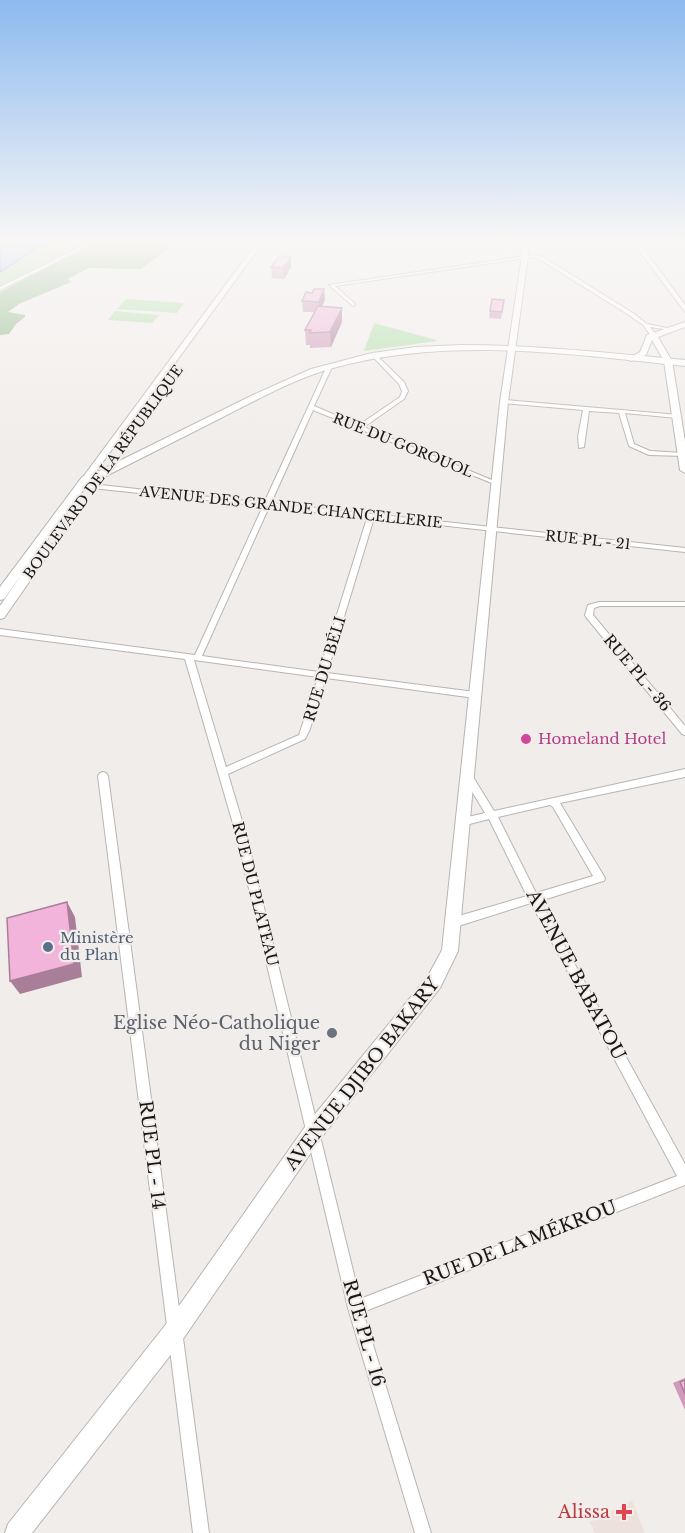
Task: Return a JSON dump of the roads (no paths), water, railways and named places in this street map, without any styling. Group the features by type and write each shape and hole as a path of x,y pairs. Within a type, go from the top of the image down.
{"main road":[{"path":"88,482 268,391 329,367 374,356 440,348 512,349 685,363"},
{"name":"BOULEVARD DE LA RÉPUBLIQUE","path":"0,596 88,482"},
{"name":"BOULEVARD DE LA RÉPUBLIQUE","path":"0,615 88,482"}],"street":[{"name":"BOULEVARD DE LA RÉPUBLIQUE","path":"88,482 213,313"},
{"path":"492,530 495,483 515,313"},
{"path":"627,313 645,324 668,361 685,470"},
{"path":"645,324 670,329"},
{"path":"631,359 643,353 647,347 647,340 685,324"},
{"path":"359,427 398,402 405,391 402,384 374,356"},
{"path":"193,659 329,367"},
{"path":"504,402 677,416"},
{"name":"RUE DU GOROUOL","path":"310,407 495,483"},
{"path":"581,447 580,435 586,420 586,409"},
{"path":"621,411 631,445 650,453 683,455"},
{"name":"AVENUE DES GRANDE CHANCELLERIE","path":"88,482 492,530"},
{"name":"RUE DU BÉLI","path":"222,773 302,737 371,516"},
{"name":"RUE PL - 21","path":"492,530 685,550"},
{"name":"AVENUE DJIBO BAKARY","path":"16,1533 175,1331 314,1131 434,982 450,951 492,530"},
{"name":"RUE PL - 36","path":"685,604 599,604 591,607 589,615 685,732"},
{"path":"0,632 475,695"},
{"name":"RUE DU PLATEAU","path":"193,659 222,773 241,834 314,1131"},
{"path":"462,822 685,773"},
{"name":"AVENUE BABATOU","path":"466,774 492,815 533,897 685,1178"},
{"name":"RUE PL - 14","path":"103,777 201,1533"},
{"path":"452,923 600,878 556,804 550,801"},
{"name":"RUE PL - 16","path":"314,1131 356,1308 423,1533"},
{"name":"RUE DE LA MÉKROU","path":"356,1308 685,1178"}],"place":[{"name":"Homeland Hotel","path":"526,739"},
{"name":"Ministère du Plan","path":"48,947"},
{"name":"Eglise Néo-Catholique du Niger","path":"332,1033"},
{"name":"Alissa","path":"624,1512"}]}
